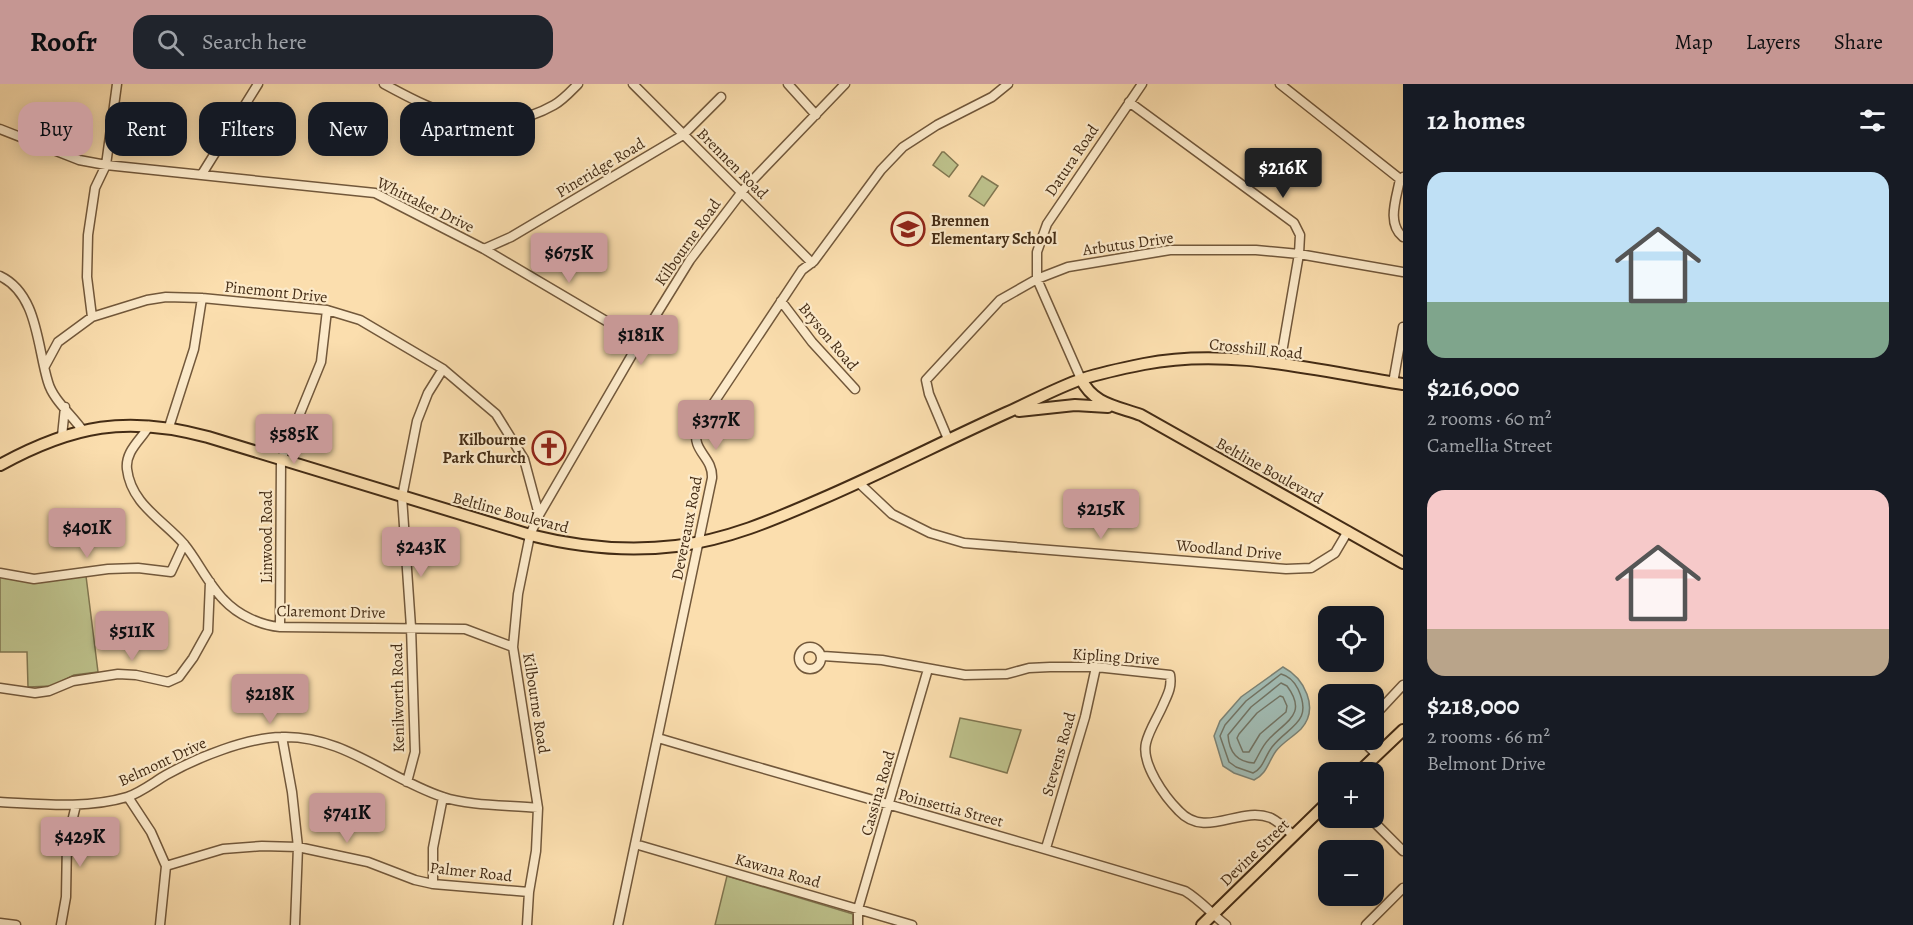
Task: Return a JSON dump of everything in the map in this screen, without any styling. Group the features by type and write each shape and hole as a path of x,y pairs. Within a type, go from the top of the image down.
{"main road":[{"name":"Crosshill Road","path":"1006,413 1081,379 1143,364 1202,357 1280,364 1398,383"},
{"name":"Datura Road","path":"1081,379 1087,392 1099,400 1120,407"},
{"path":"1006,413 1075,405 1120,407"},
{"name":"Beltline Boulevard","path":"1120,407 1141,415 1403,563"},
{"name":"Beltline Boulevard","path":"0,465 38,445 83,431 114,426 168,428 208,437 530,535 569,543 622,549 657,548 699,542 759,526 859,483 1006,413"},
{"path":"1370,762 1403,730"},
{"name":"Devine Street","path":"1202,925 1318,811"}],"street":[{"path":"92,316 87,277 88,235 95,188 106,165 117,84"},
{"path":"202,174 258,84"},
{"path":"384,84 446,115 471,122 503,121 534,115 556,104 578,84"},
{"name":"Brennen Road","path":"633,84 812,264"},
{"path":"788,84 816,115"},
{"name":"Kilbourne Road","path":"527,925 529,892 536,851 538,808 513,647 518,594 530,535 539,515 640,341 690,260 741,193 845,84"},
{"name":"Devereaux Road","path":"618,925 712,473 710,465 696,444 697,428 802,270 812,264 880,170 903,147 937,125 992,97 1008,84"},
{"name":"Datura Road","path":"1081,379 1037,279 1037,252 1047,224 1142,84"},
{"path":"1280,84 1402,178 1393,216 1394,225 1403,237"},
{"name":"Pineridge Road","path":"484,249 519,232 683,135 721,97"},
{"path":"1129,102 1294,222 1300,234 1299,254 1280,364"},
{"name":"Whittaker Drive","path":"0,129 79,160 106,165 375,192 484,249 640,341"},
{"name":"Arbutus Drive","path":"948,439 929,394 926,380 1000,300 1037,279 1068,267 1170,250 1256,250 1299,254 1403,272"},
{"path":"0,276 20,292 28,306 51,389 83,431"},
{"name":"Pinemont Drive","path":"45,366 58,342 92,316 147,300 166,297 202,298 327,310 360,320 443,369 496,414 524,459 539,515"},
{"path":"168,428 194,349 202,298"},
{"name":"Bryson Road","path":"781,301 812,342 855,389"},
{"name":"Linwood Road","path":"280,627 281,460 321,362 327,310"},
{"path":"1398,383 1403,327"},
{"name":"Kenilworth Road","path":"407,782 416,752 411,627 402,496 417,422 428,393 443,369"},
{"path":"62,436 65,407"},
{"name":"Claremont Drive","path":"149,426 129,452 126,466 129,480 140,502 184,544 223,600 239,612 270,626 280,627 465,629 513,647"},
{"name":"Woodland Drive","path":"859,483 892,514 930,533 964,543 1286,569 1311,568 1335,553 1348,531"},
{"path":"0,573 34,579 108,569 138,568 171,572 184,544"},
{"path":"0,688 35,693 49,691 73,681 118,674 136,675 168,682 179,677 208,631 210,582"},
{"name":"Kipling Drive","path":"823,656 882,660 965,675 1007,674 1029,668 1096,667 1170,675 1172,686 1146,744 1146,758 1168,799 1182,815 1191,821 1208,824 1259,816 1271,818 1293,835"},
{"name":"Stevens Road","path":"1046,848 1085,717 1096,667"},
{"name":"Cassina Road","path":"858,925 858,909 928,669"},
{"path":"1384,705 1403,685"},
{"path":"282,736 292,792 298,847 295,925"},
{"name":"Belmont Drive","path":"0,802 76,805 128,797 211,753 282,736 327,743 357,755 407,782 456,801 538,808"},
{"name":"Poinsettia Street","path":"658,738 889,806 1046,848 1185,891 1226,925"},
{"path":"1372,750 1377,755"},
{"path":"128,797 151,832 166,866 160,925"},
{"path":"433,884 433,848 443,797"},
{"path":"61,925 66,897 67,842 76,805"},
{"path":"1380,828 1403,851"},
{"name":"Kawana Road","path":"635,844 912,925"},
{"name":"Palmer Road","path":"166,866 224,849 262,846 298,847 368,862 415,880 433,884 529,892"},
{"path":"1366,925 1403,888"},
{"path":"0,923 16,925"}],"green space":[{"path":"942,152 958,165 949,177 933,165"},
{"path":"982,176 998,186 984,206 969,196"},
{"path":"86,576 98,672 74,675 52,686 28,687 27,652 0,652 0,577 38,582"},
{"path":"960,718 1021,730 1007,773 950,757"},
{"path":"727,876 853,914 853,925 715,925"}],"water":[{"path":"1283,667 1297,678 1307,694 1309,712 1307,721 1276,751 1265,771 1254,780 1234,773 1223,766 1214,736 1220,721 1241,697"}],"place":[{"name":"Brennen Elementary School","path":"908,229"},
{"name":"Kilbourne Park Church","path":"549,448"}]}
